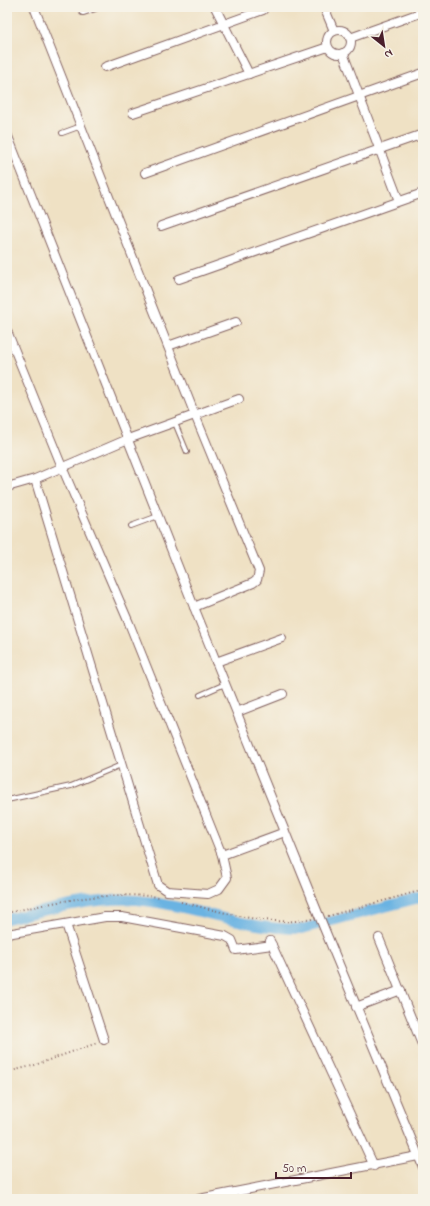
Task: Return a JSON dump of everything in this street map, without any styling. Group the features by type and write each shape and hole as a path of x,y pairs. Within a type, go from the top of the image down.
{"street":[{"path":"34,7 195,415 259,571 259,576 253,583 194,608"},
{"path":"83,11 95,7"},
{"path":"215,7 249,74"},
{"path":"324,7 334,31"},
{"path":"105,67 263,10"},
{"path":"350,38 423,12"},
{"path":"342,30 350,38 348,49 343,53 334,53 328,47 327,40 334,31 342,30"},
{"path":"133,113 328,47"},
{"path":"343,53 399,201"},
{"path":"145,173 423,73"},
{"path":"7,134 194,608 356,1007 423,1167"},
{"path":"161,226 423,134"},
{"path":"179,279 423,192"},
{"path":"168,346 236,322"},
{"path":"7,331 62,467 129,623 222,855 227,878 219,889 208,894 167,891 158,884 35,479"},
{"path":"7,487 35,479 128,439 239,399"},
{"path":"216,662 282,638"},
{"path":"236,712 283,694"},
{"path":"222,855 285,832"},
{"path":"7,934 105,917 122,917 225,936 232,940 236,950 270,943 374,1166"},
{"path":"66,924 104,1040"},
{"path":"379,938 420,1031 423,1047"},
{"path":"356,1007 401,990"},
{"path":"198,1199 374,1166 418,1156"}],"lane":[{"path":"62,133 82,126"},
{"path":"175,423 187,452"},
{"path":"132,526 158,516"},
{"path":"200,695 225,684"},
{"path":"7,800 71,786 121,764"}],"path":[{"path":"180,902 269,922 292,923 423,890"},
{"path":"7,913 51,903 99,895 133,894 160,897"},
{"path":"7,1072 32,1066 104,1040"}],"waterway":[{"path":"7,919 54,908 89,902 106,900 137,900 178,907 260,926 302,929 423,897"}]}
